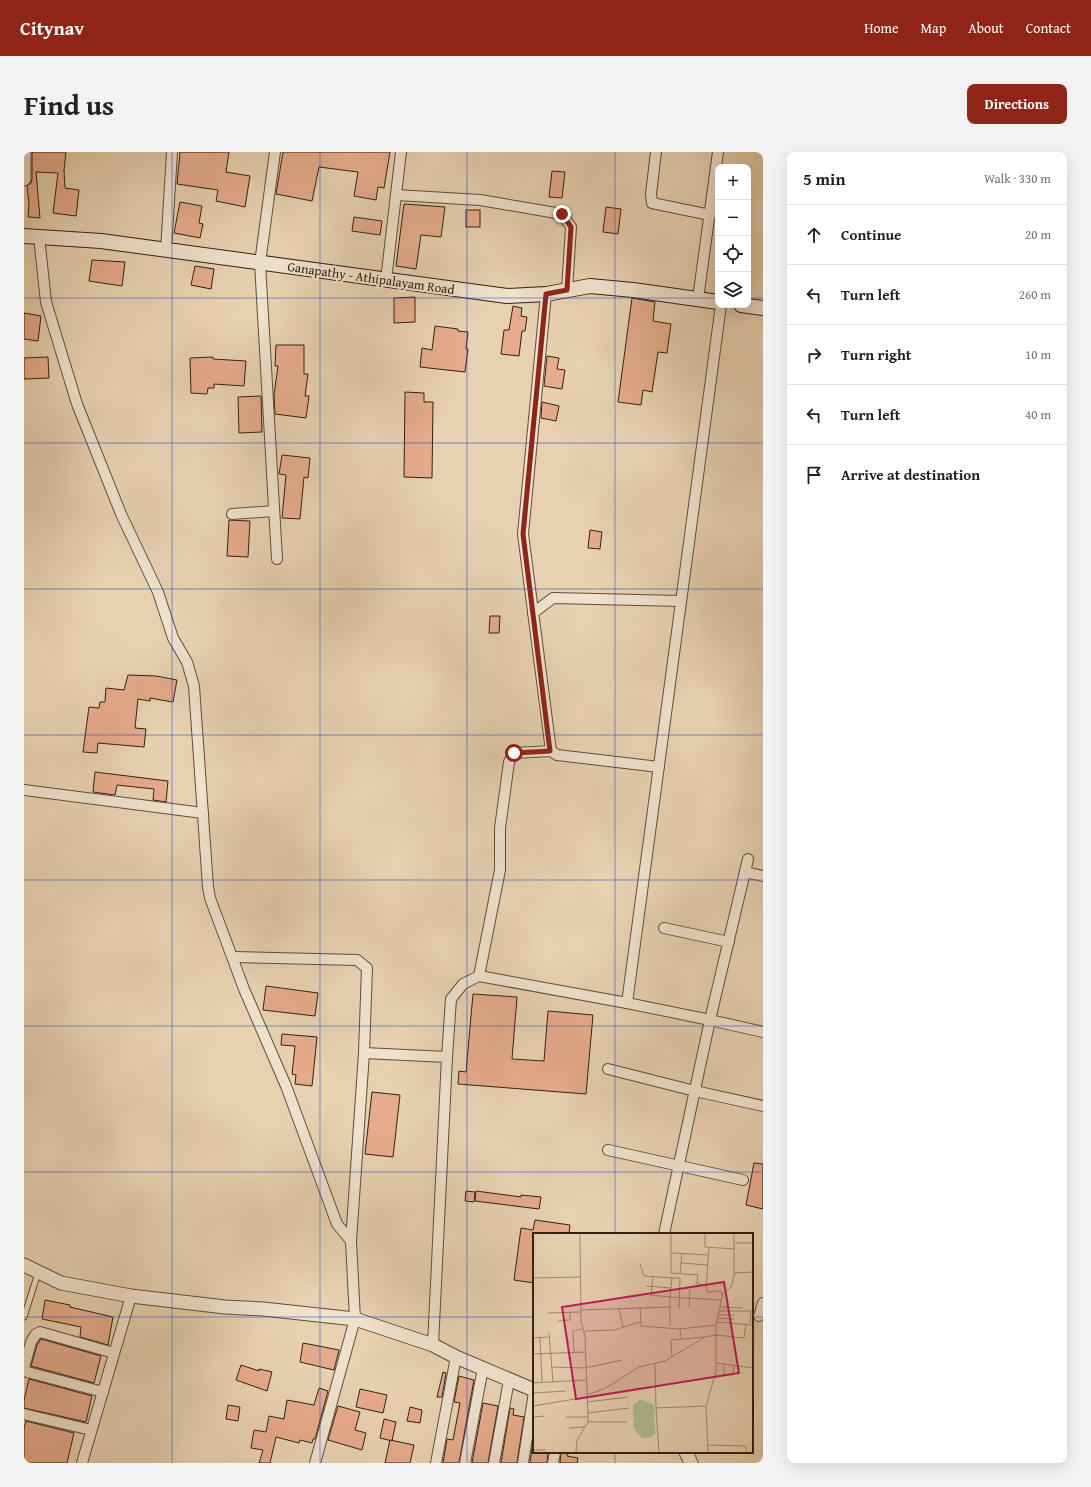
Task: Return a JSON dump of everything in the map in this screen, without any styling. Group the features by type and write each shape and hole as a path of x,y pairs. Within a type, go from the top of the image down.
{"main road":[{"name":"Ganapathy - Athipalayam Road","path":"24,236 101,242 166,250 507,296 546,294 590,286 633,290 715,302"},
{"path":"751,306 763,308"}],"street":[{"path":"24,152 24,179"},
{"path":"166,250 172,152"},
{"path":"275,152 260,263 277,559"},
{"path":"386,280 401,152"},
{"path":"656,152 651,194 652,203 710,214"},
{"path":"698,299 718,152"},
{"path":"396,195 480,200 562,214 571,227 567,290"},
{"path":"24,229 24,236"},
{"path":"39,237 46,302 77,404 121,514 158,592 173,638 187,662 194,686 210,898 244,989 286,1086 337,1224 352,1240"},
{"path":"546,294 523,534 550,751"},
{"path":"627,1003 721,308"},
{"path":"232,514 274,511"},
{"path":"533,613 553,598 681,601"},
{"path":"479,976 500,870 500,828 509,762 514,753 550,751 557,755 659,767"},
{"path":"24,790 203,813"},
{"path":"664,1233 710,1020 748,859"},
{"path":"745,872 763,876"},
{"path":"664,928 729,942"},
{"path":"233,957 357,960 367,968 364,1053 352,1240 355,1319 315,1463"},
{"path":"433,1345 451,999 463,984 479,976 627,1003 763,1032"},
{"path":"364,1053 447,1057"},
{"path":"608,1069 763,1106"},
{"path":"608,1150 743,1180"},
{"path":"24,1265 61,1283 131,1296 226,1307 263,1309 355,1319 433,1345 456,1357 533,1391"},
{"path":"82,1463 131,1296"},
{"path":"758,1316 763,1303"},
{"path":"103,1392 24,1370 31,1342 36,1334 40,1332 114,1353"},
{"path":"436,1463 456,1357"},
{"path":"465,1463 483,1368"},
{"path":"494,1463 509,1380"},
{"path":"522,1463 533,1397"},
{"path":"24,1414 91,1430"},
{"path":"553,1463 555,1453"},
{"path":"686,1453 691,1463"}],"lane":[{"path":"24,1317 38,1272"}],"building":[{"path":"32,152 66,152 64,170 65,188 79,190 76,216 53,213 58,173 36,172 40,218 28,217 29,204 27,186 31,183 32,179"},
{"path":"180,152 229,152 226,172 250,176 245,207 216,201 218,190 177,184"},
{"path":"283,152 390,152 384,188 378,187 376,200 354,196 358,172 319,167 312,201 276,194"},
{"path":"552,171 565,172 562,198 549,197"},
{"path":"180,202 202,206 199,223 203,224 200,238 174,233"},
{"path":"404,204 445,207 441,237 421,235 416,269 396,266"},
{"path":"606,207 621,209 618,234 603,232"},
{"path":"466,210 480,210 480,227 466,227"},
{"path":"354,217 382,221 380,235 352,231"},
{"path":"92,260 125,262 122,286 89,281"},
{"path":"195,266 214,269 211,289 191,285"},
{"path":"415,297 415,322 394,323 394,298"},
{"path":"632,298 655,302 653,321 671,324 667,353 658,352 652,392 643,390 641,405 618,402"},
{"path":"513,306 522,308 521,316 527,317 525,331 522,331 519,356 501,354 504,330 509,330"},
{"path":"24,313 41,316 38,341 24,339"},
{"path":"435,326 468,332 466,349 468,349 465,372 420,367 422,348 432,350"},
{"path":"276,345 304,345 304,374 308,374 305,396 309,396 306,418 275,414 274,395 278,366 275,366"},
{"path":"547,356 559,358 557,369 565,370 562,389 544,386"},
{"path":"48,357 49,378 24,379 24,358"},
{"path":"213,357 213,359 246,361 244,386 214,384 214,388 208,388 207,394 191,393 190,358"},
{"path":"405,392 424,393 424,402 433,402 432,478 404,477"},
{"path":"261,396 262,432 239,433 238,397"},
{"path":"542,402 559,406 556,421 541,418"},
{"path":"282,455 310,458 308,478 304,477 300,519 282,518 286,475 279,474"},
{"path":"229,520 250,521 248,557 227,556"},
{"path":"590,530 602,532 600,549 588,548"},
{"path":"490,616 500,616 499,633 489,633"},
{"path":"128,675 156,676 177,680 173,702 150,698 150,701 138,699 135,728 146,729 144,747 98,743 97,753 83,752 89,707 99,708 100,702 105,702 106,688 124,690"},
{"path":"95,772 168,781 166,802 153,800 154,789 117,785 115,795 93,792"},
{"path":"266,986 318,993 315,1016 263,1010"},
{"path":"473,994 517,997 512,1059 544,1061 548,1011 593,1015 586,1094 458,1084 459,1071 466,1072"},
{"path":"282,1034 317,1037 312,1086 295,1084 296,1075 292,1074 295,1046 281,1045"},
{"path":"372,1092 400,1095 393,1157 365,1154"},
{"path":"754,1163 763,1164 763,1209 746,1205"},
{"path":"466,1191 475,1192 474,1202 465,1201"},
{"path":"476,1191 521,1197 521,1195 541,1197 539,1209 475,1201"},
{"path":"535,1220 570,1225 569,1233 533,1233 533,1283 514,1280 521,1228 533,1230"},
{"path":"45,1300 70,1305 70,1307 113,1317 108,1345 80,1337 81,1327 42,1319"},
{"path":"41,1339 101,1356 94,1383 31,1366 37,1345"},
{"path":"303,1343 339,1350 334,1370 300,1362"},
{"path":"241,1365 259,1371 259,1369 272,1372 267,1391 236,1380"},
{"path":"443,1372 446,1373 442,1397 437,1397"},
{"path":"459,1376 474,1380 459,1463 443,1463 447,1439 453,1440 460,1403 454,1402"},
{"path":"29,1379 92,1396 86,1422 24,1408 24,1400"},
{"path":"319,1388 328,1391 315,1439 313,1439 312,1443 300,1440 299,1443 276,1437 270,1463 259,1463 263,1450 251,1448 254,1430 266,1432 269,1416 284,1419 287,1400 314,1405"},
{"path":"360,1389 387,1395 383,1413 356,1407"},
{"path":"483,1403 498,1406 488,1463 472,1463"},
{"path":"228,1405 240,1407 238,1421 226,1419"},
{"path":"338,1406 360,1412 355,1430 366,1433 362,1450 328,1440"},
{"path":"410,1407 422,1410 420,1423 407,1421"},
{"path":"510,1408 514,1409 513,1415 524,1417 517,1463 501,1463"},
{"path":"384,1419 396,1422 392,1441 380,1438"},
{"path":"26,1421 74,1433 67,1463 24,1463 24,1429"},
{"path":"390,1440 414,1445 410,1463 385,1463"},
{"path":"533,1441 533,1453 548,1453 547,1463 530,1463"},
{"path":"561,1453 568,1453 567,1456 578,1458 577,1463 560,1463"}],"route":[{"path":"514,753 550,751 523,534 546,294 567,290 571,227 562,214"}]}
